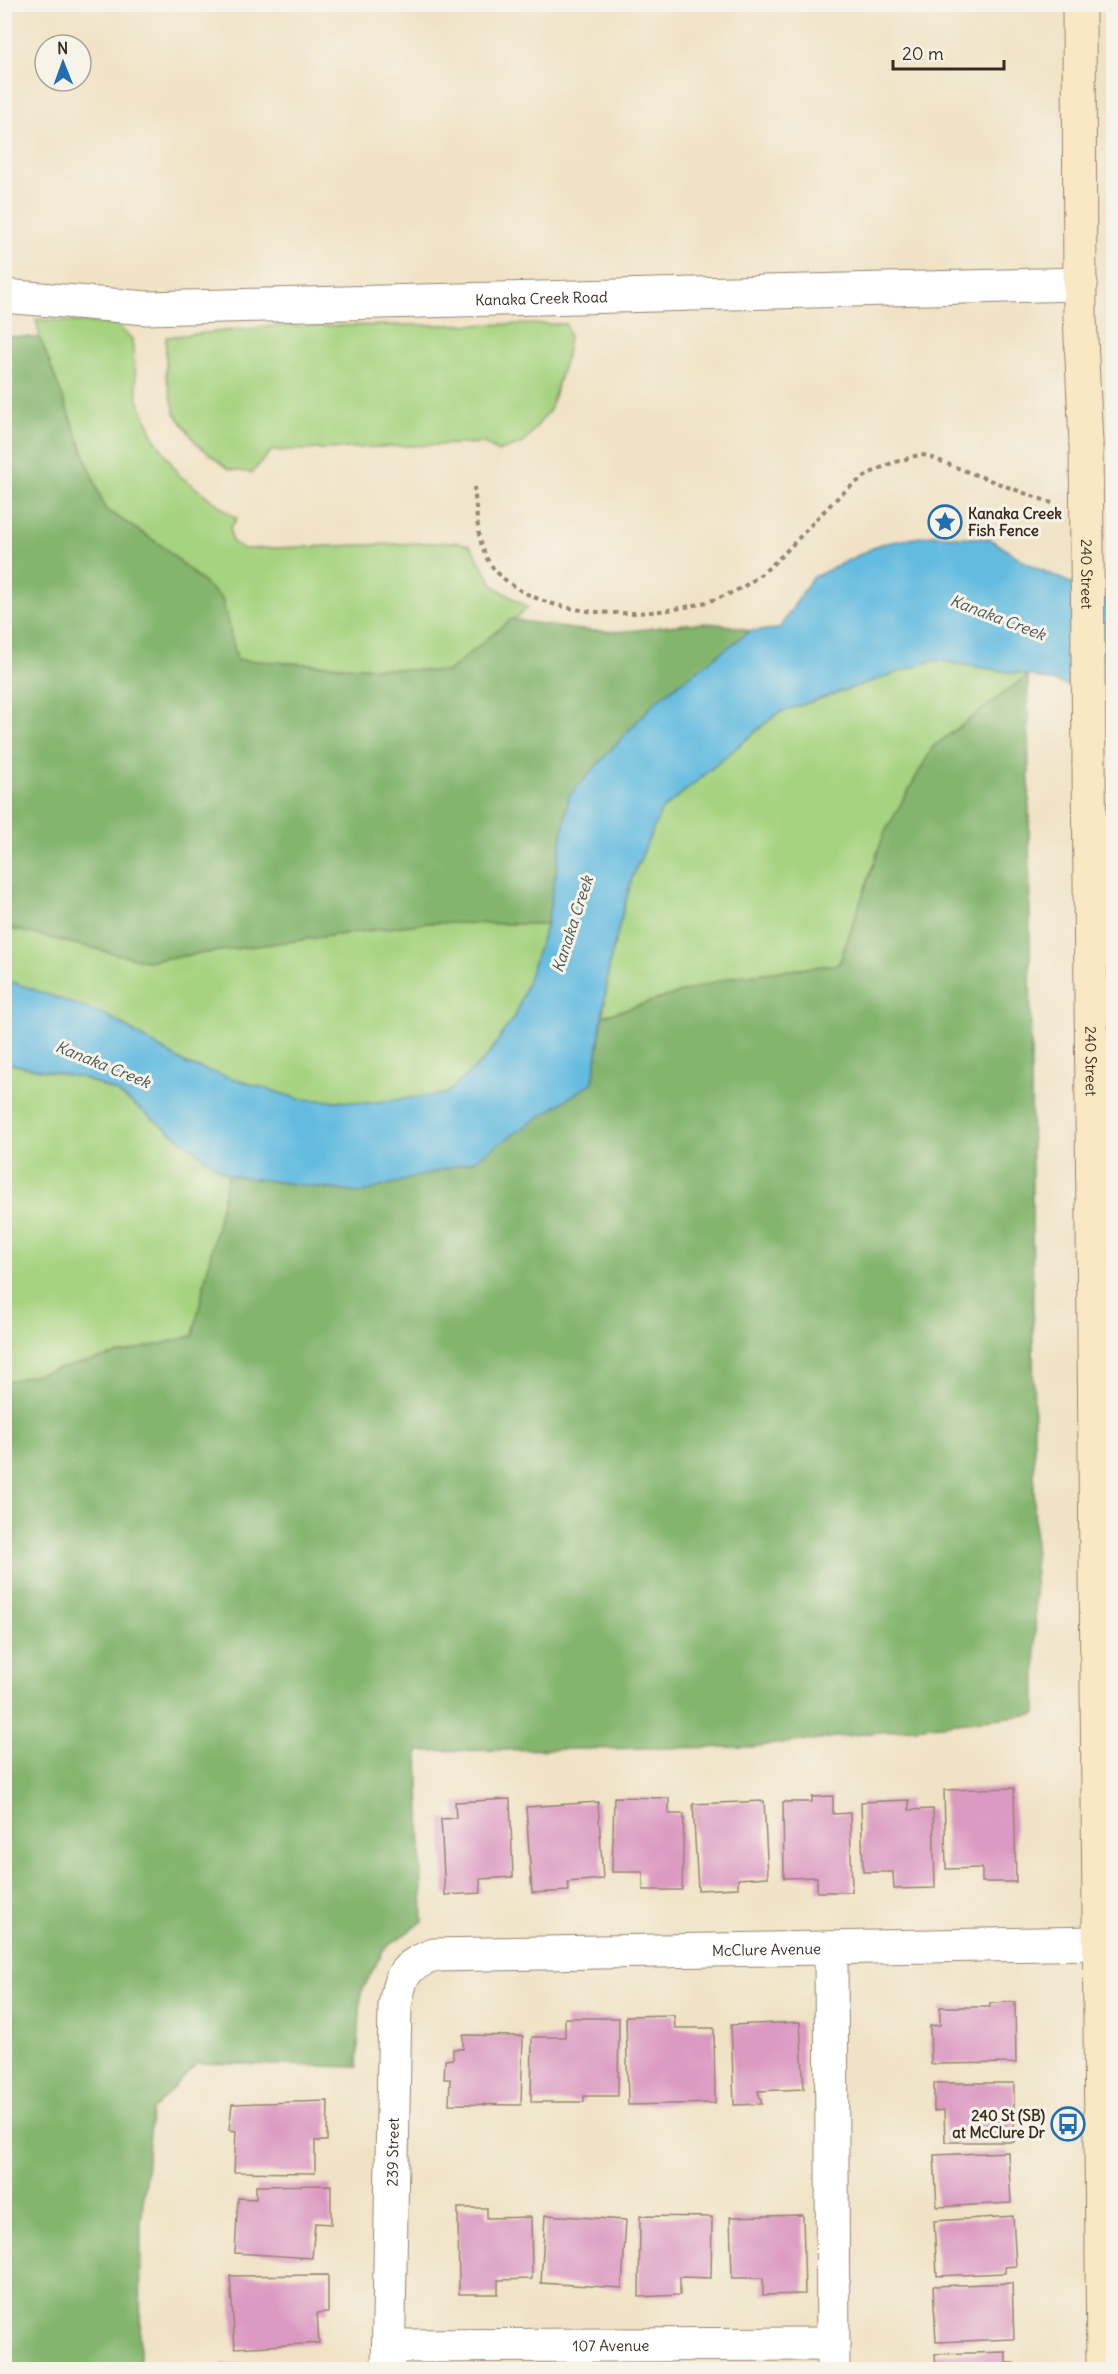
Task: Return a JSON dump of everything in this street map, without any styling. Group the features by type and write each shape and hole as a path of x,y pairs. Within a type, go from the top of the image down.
{"main road":[{"name":"240 Street","path":"1079,4 1081,284 1086,444 1106,1943 1103,2370"}],"street":[{"name":"Kanaka Creek Road","path":"4,296 147,308 1081,284"},
{"name":"McClure Avenue","path":"434,1955 1106,1943"},
{"path":"831,1948 833,2356"},
{"name":"239 Street","path":"389,2358 395,2006 402,1978 411,1965 434,1955"},
{"name":"107 Avenue","path":"389,2358 833,2356"}],"path":[{"path":"474,487 482,545 488,561 500,575 531,597 581,612 625,613 675,608 705,601 744,586 776,562 846,488 875,468 922,455 1060,507"}],"green space":[{"path":"36,319 117,325 132,339 138,400 155,439 180,476 237,519 230,528 232,541 243,549 456,542 470,545 494,586 528,608 447,672 237,660 222,599 161,545 105,509 40,338"},
{"path":"566,324 569,335 566,357 550,410 523,443 498,452 484,443 271,451 252,473 228,469 196,443 175,413 166,376 166,337 275,326"},
{"path":"5,336 40,338 105,509 161,545 222,599 237,660 447,672 511,619 613,632 703,623 750,631 656,701 569,796 547,924 425,923 146,961 5,927"},
{"path":"934,660 1028,675 933,747 884,834 839,964 732,977 603,1016 610,960 632,878 661,811 778,713"},
{"path":"1028,675 1036,1714 751,1747 418,1751 423,1921 384,1949 361,1993 357,2067 197,2063 152,2111 141,2223 140,2369 5,2369 4,1382 193,1336 228,1175 360,1193 593,1082 603,1016 732,977 839,964 884,834 933,747"},
{"path":"425,923 547,924 517,1012 487,1057 446,1094 369,1103 299,1099 186,1064 108,1016 12,982 5,982 4,927 146,961"},
{"path":"4,1063 83,1078 117,1092 228,1175 193,1336 5,1382"}],"water":[{"name":"Kanaka Creek","path":"932,535 990,539 1028,564 1113,602 1113,697 1028,675 934,660 778,713 661,811 632,878 610,960 593,1082 473,1161 360,1193 228,1175 117,1092 83,1078 5,1063 4,982 12,982 108,1016 186,1064 299,1099 369,1103 446,1094 487,1057 517,1012 547,924 569,796 656,701 750,631 779,629 812,578 881,544"}],"building":[{"path":"1014,1788 1016,1882 982,1882 982,1868 946,1869 944,1790"},
{"path":"833,1796 833,1814 850,1813 852,1892 817,1892 817,1877 784,1878 783,1802 812,1802 812,1797"},
{"path":"614,1797 669,1798 669,1814 684,1814 682,1890 643,1890 643,1872 612,1872"},
{"path":"510,1799 513,1877 480,1879 481,1893 445,1895 441,1819 456,1818 455,1802"},
{"path":"909,1800 909,1810 933,1809 935,1888 894,1889 893,1872 863,1872 861,1802"},
{"path":"764,1801 768,1877 738,1879 738,1888 698,1890 693,1804"},
{"path":"598,1802 603,1879 568,1882 569,1891 532,1893 526,1807"},
{"path":"1015,2002 1016,2063 931,2064 930,2026 940,2025 940,2007 990,2007 990,2003"},
{"path":"674,2015 675,2028 714,2028 715,2103 628,2105 626,2016"},
{"path":"565,2018 619,2018 618,2096 584,2096 584,2102 531,2102 532,2037 565,2037"},
{"path":"800,2022 804,2089 758,2091 762,2104 734,2105 731,2025"},
{"path":"463,2035 523,2036 521,2105 449,2104 450,2079 444,2079 445,2060 453,2059 453,2049 463,2049"},
{"path":"934,2083 1014,2083 1014,2142 945,2142 944,2110 934,2111"},
{"path":"328,2101 327,2141 315,2141 315,2173 234,2172 236,2131 229,2130 232,2104"},
{"path":"1008,2152 1011,2203 937,2207 934,2155"},
{"path":"331,2185 331,2224 315,2223 312,2258 235,2253 238,2198 256,2199 256,2186"},
{"path":"458,2208 487,2208 487,2218 531,2217 532,2279 498,2280 498,2294 459,2294"},
{"path":"545,2215 626,2220 622,2288 541,2283"},
{"path":"803,2215 805,2294 763,2295 763,2278 732,2278 730,2217"},
{"path":"640,2216 712,2217 711,2278 680,2277 680,2295 639,2297"},
{"path":"1013,2216 1016,2266 1005,2267 1005,2273 937,2276 934,2221"},
{"path":"328,2275 328,2312 317,2313 319,2343 235,2348 230,2276"},
{"path":"1012,2283 1014,2339 936,2342 933,2286"},
{"path":"1006,2352 1006,2363 1014,2363 1015,2370 936,2370 935,2354"},
{"path":"222,2363 336,2366 336,2370 222,2370"}],"place":[{"name":"Kanaka Creek Fish Fence","path":"945,522"},
{"name":"240 St (SB) at McClure Dr","path":"1068,2124"}]}
